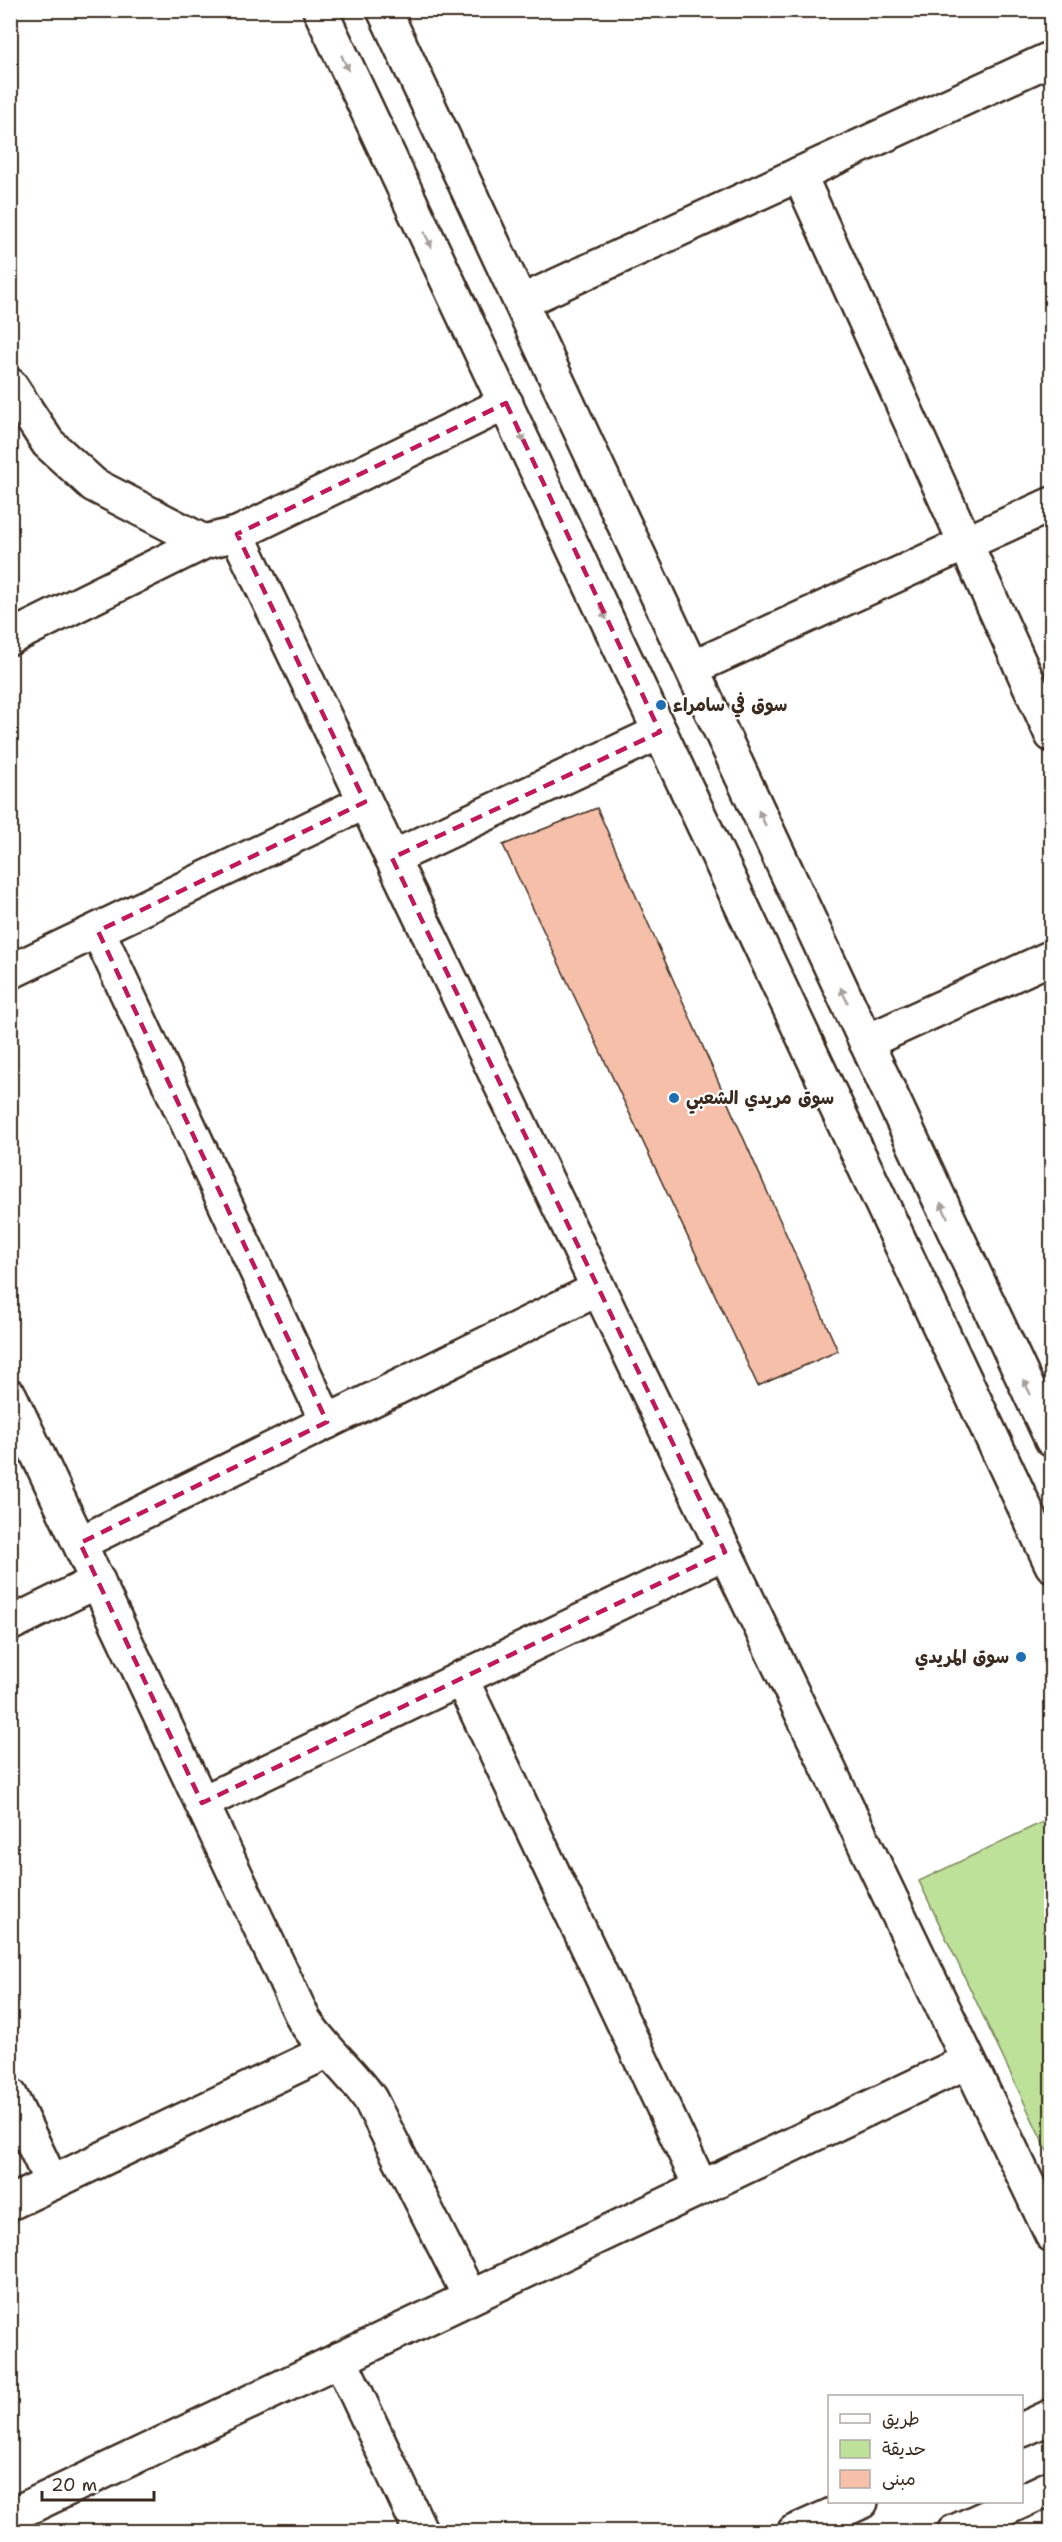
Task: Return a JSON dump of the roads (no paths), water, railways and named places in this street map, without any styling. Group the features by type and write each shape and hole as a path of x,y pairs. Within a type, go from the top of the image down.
{"street":[{"path":"320,10 1052,1564"},
{"path":"384,10 1052,1440"},
{"path":"521,302 1052,58"},
{"path":"799,174 1052,735"},
{"path":"10,385 48,443 94,485 204,542"},
{"path":"10,638 204,542 237,534 506,403"},
{"path":"692,668 1052,504"},
{"path":"237,534 1052,2235"},
{"path":"392,858 660,732"},
{"path":"10,972 365,802"},
{"path":"98,931 327,1422"},
{"path":"866,1042 1052,957"},
{"path":"80,1543 598,1288"},
{"path":"10,1396 304,2019 328,2051 357,2080 370,2099 470,2297"},
{"path":"202,1803 725,1552"},
{"path":"10,1624 98,1581"},
{"path":"461,1678 701,2187"},
{"path":"10,2203 328,2051"},
{"path":"10,2516 968,2061"},
{"path":"10,2095 52,2183"},
{"path":"340,2359 421,2532"},
{"path":"1023,2430 1052,2416"},
{"path":"1023,2500 1052,2487"},
{"path":"794,2532 859,2503"},
{"path":"954,2532 1017,2503"}],"place":[{"name":"سوق في سامراء","path":"661,705"},
{"name":"سوق مريدي الشعبي","path":"674,1098"},
{"name":"سوق المريدي","path":"1021,1657"}]}
